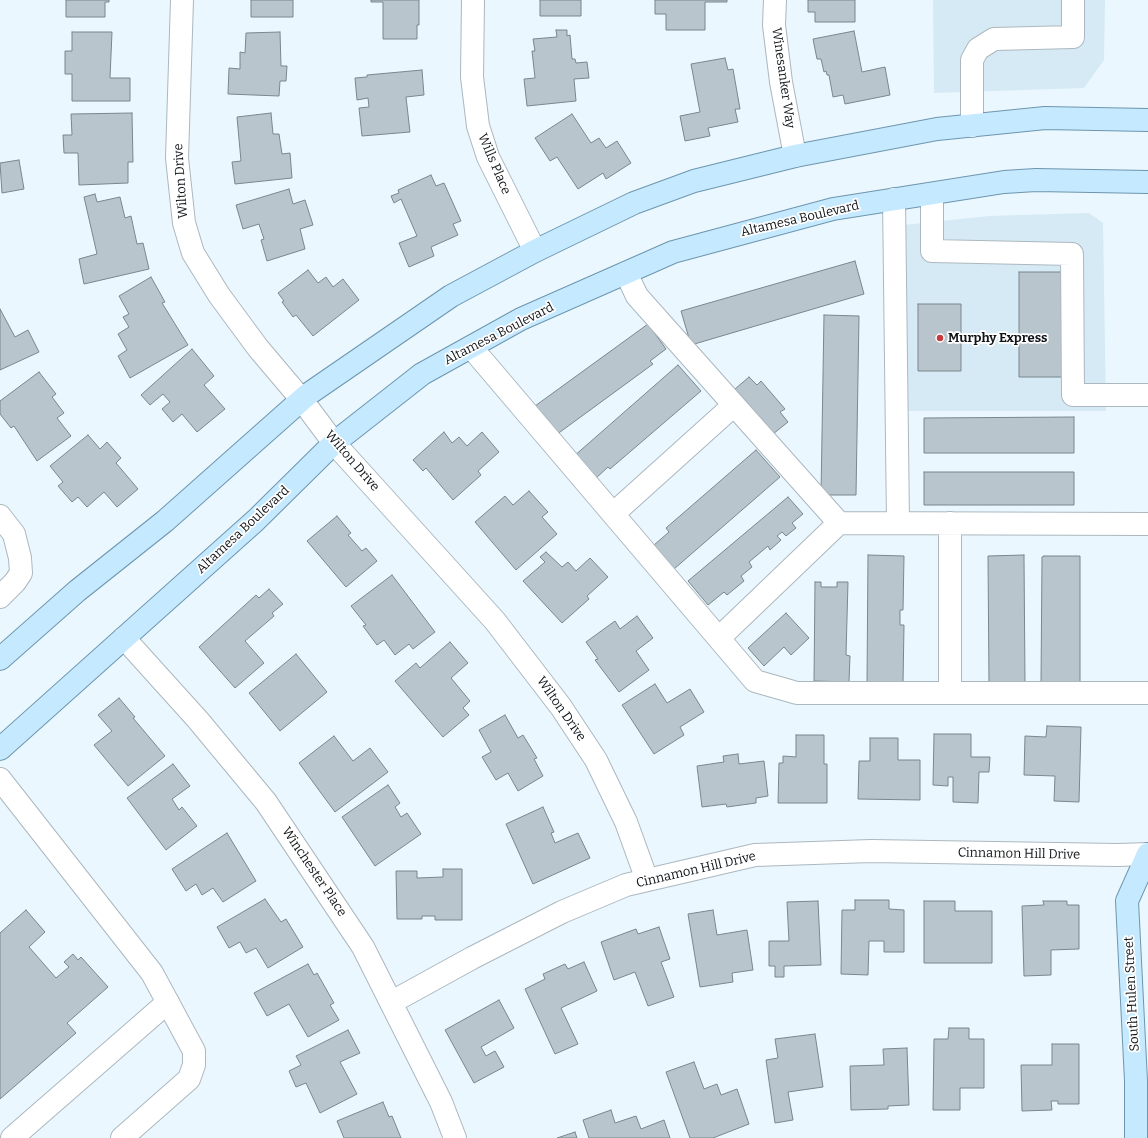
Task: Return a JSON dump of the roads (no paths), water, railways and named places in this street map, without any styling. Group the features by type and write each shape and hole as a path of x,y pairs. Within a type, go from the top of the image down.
{"main road":[{"path":"0,659 77,591 165,521 302,400 451,296 534,251 634,203 686,184 795,156 938,129 1045,118 1148,120"},
{"name":"Altamesa Boulevard","path":"0,749 256,520 334,443 422,374 521,319 674,252 833,209 1004,182 1036,180 1148,182"},
{"name":"South Hulen Street","path":"1136,1138 1136,1081 1127,901 1148,854"}],"street":[{"name":"Wilton Drive","path":"182,0 177,158 184,223 193,253 219,295 258,348 302,400 334,443 495,621 561,706 596,760 626,822 648,880"},
{"name":"Wills Place","path":"473,0 472,76 478,126 488,157 534,251"},
{"name":"Winesanker Way","path":"775,0 774,25 781,82 795,156"},
{"path":"972,126 972,60 978,49 994,39 1073,37 1073,0"},
{"path":"932,194 932,251 1072,254 1073,395 1148,395"},
{"path":"894,200 898,523"},
{"path":"626,273 637,296 839,523"},
{"path":"471,347 755,681 797,693 1148,693"},
{"path":"613,514 734,405"},
{"path":"0,516 14,534 20,558 21,573 16,582 0,597"},
{"path":"719,638 839,523 1148,524"},
{"path":"950,523 950,693"},
{"name":"Winchester Place","path":"124,638 198,720 266,802 363,946 441,1102 455,1138"},
{"path":"0,779 152,973 194,1051 194,1065 189,1079 122,1138"},
{"name":"Cinnamon Hill Drive","path":"392,1002 472,958 562,912 626,885 755,855 871,851 1118,855 1148,854"},
{"path":"12,1138 168,1002"}],"place":[{"name":"Murphy Express","path":"940,338"}]}
